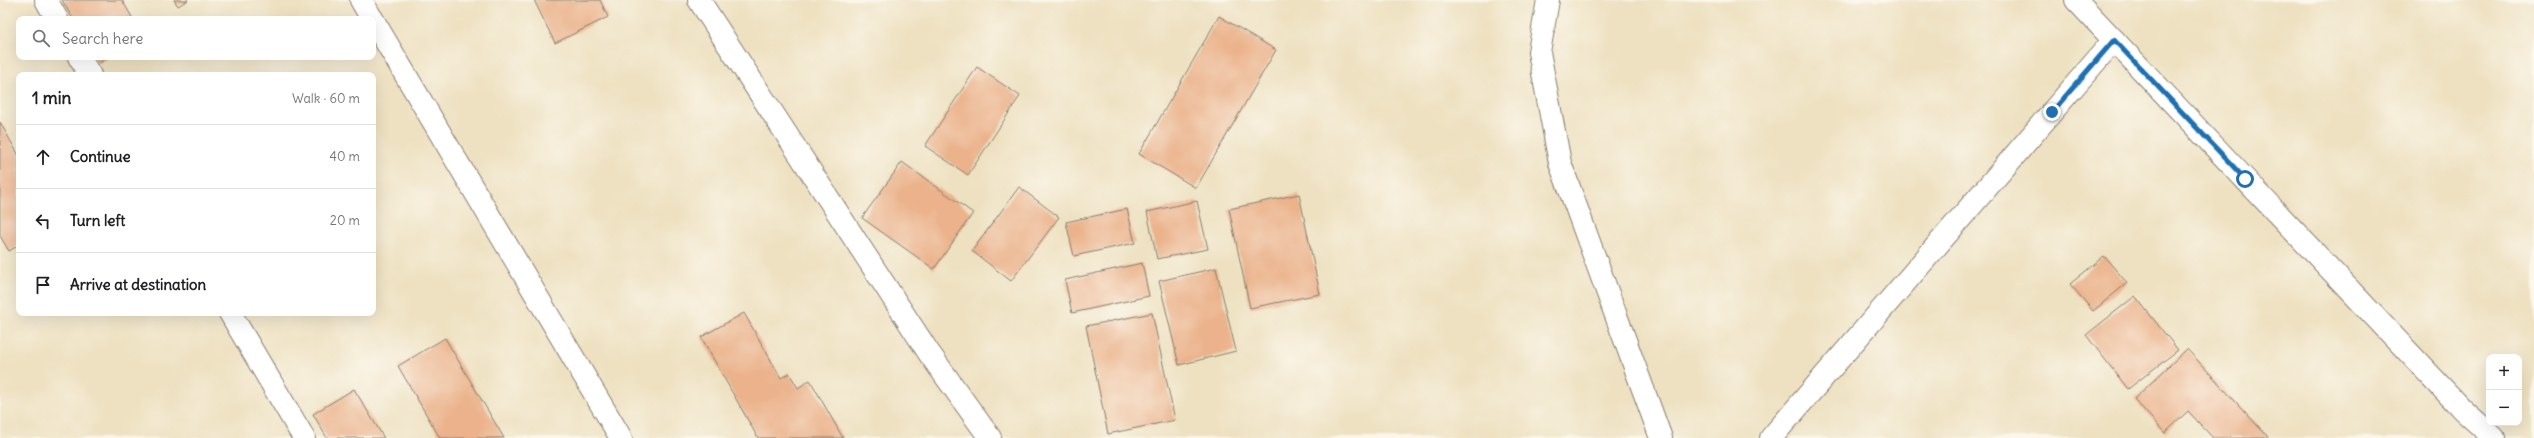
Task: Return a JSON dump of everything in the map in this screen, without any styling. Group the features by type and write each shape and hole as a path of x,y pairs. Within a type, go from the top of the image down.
{"street":[{"path":"46,0 55,16"},
{"path":"361,0 371,16"},
{"path":"699,0 929,353 990,438"},
{"path":"1548,0 1539,52 1560,163 1662,438"},
{"path":"2076,0 2457,404 2494,438"},
{"path":"376,25 621,438"},
{"path":"1771,438 2114,40"},
{"path":"82,60 88,72"},
{"path":"232,316 304,438"}],"building":[{"path":"62,0 122,0 131,16 71,16"},
{"path":"174,0 188,0 178,6"},
{"path":"534,0 600,0 608,17 555,43"},
{"path":"1219,16 1276,50 1196,188 1139,154"},
{"path":"97,60 104,60 99,63"},
{"path":"977,67 1020,96 968,175 925,146"},
{"path":"0,122 16,151 16,247 9,251 0,236"},
{"path":"902,162 973,213 934,269 862,218"},
{"path":"1019,187 1059,217 1011,281 972,251"},
{"path":"1299,194 1320,294 1250,308 1229,209"},
{"path":"1197,201 1208,249 1157,259 1147,212"},
{"path":"1127,209 1135,243 1074,256 1066,222"},
{"path":"2104,256 2127,283 2093,311 2070,284"},
{"path":"1142,263 1149,296 1072,313 1065,280"},
{"path":"1216,268 1236,351 1179,365 1159,281"},
{"path":"2135,296 2178,350 2128,389 2086,335"},
{"path":"744,313 781,378 789,373 798,388 810,380 843,438 758,438 701,337"},
{"path":"1152,313 1175,420 1108,434 1086,326"},
{"path":"445,338 504,438 440,438 398,366"},
{"path":"2187,349 2269,438 2213,438 2188,411 2165,433 2134,399"},
{"path":"354,389 384,438 327,438 313,414"}],"route":[{"path":"2052,112 2114,40 2245,179"}]}
